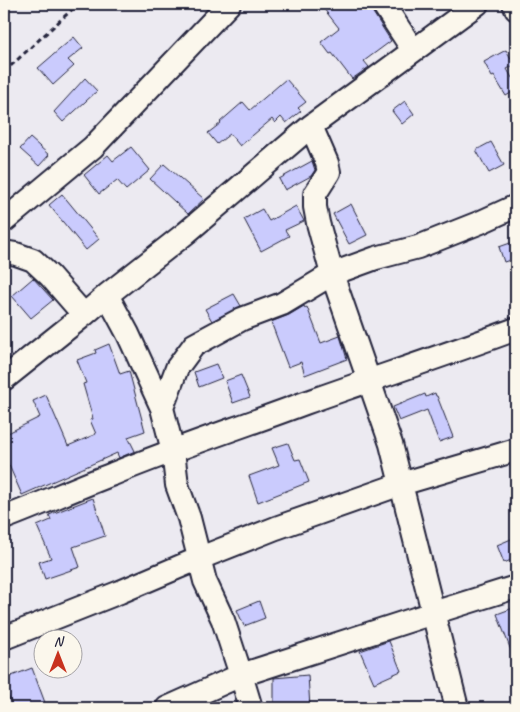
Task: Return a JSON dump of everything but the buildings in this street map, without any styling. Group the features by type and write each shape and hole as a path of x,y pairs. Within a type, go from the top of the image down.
{"street":[{"path":"7,212 93,147 229,4"},
{"path":"383,4 413,50"},
{"path":"4,379 84,315 106,294 186,233 311,126 477,4"},
{"path":"514,4 516,9"},
{"path":"311,126 329,172 315,194 318,223 332,274 391,444 457,708"},
{"path":"162,408 177,368 194,345 242,319 282,304 332,274 376,258 418,247 516,206"},
{"path":"4,252 33,260 50,276 84,315"},
{"path":"106,294 128,334 162,408 173,451 177,485 189,518 205,581 223,620 251,708"},
{"path":"4,518 173,451 516,329"},
{"path":"4,638 276,528 401,484 516,450"},
{"path":"167,708 241,675 516,587"}],"path":[{"path":"4,72 78,4"}]}
